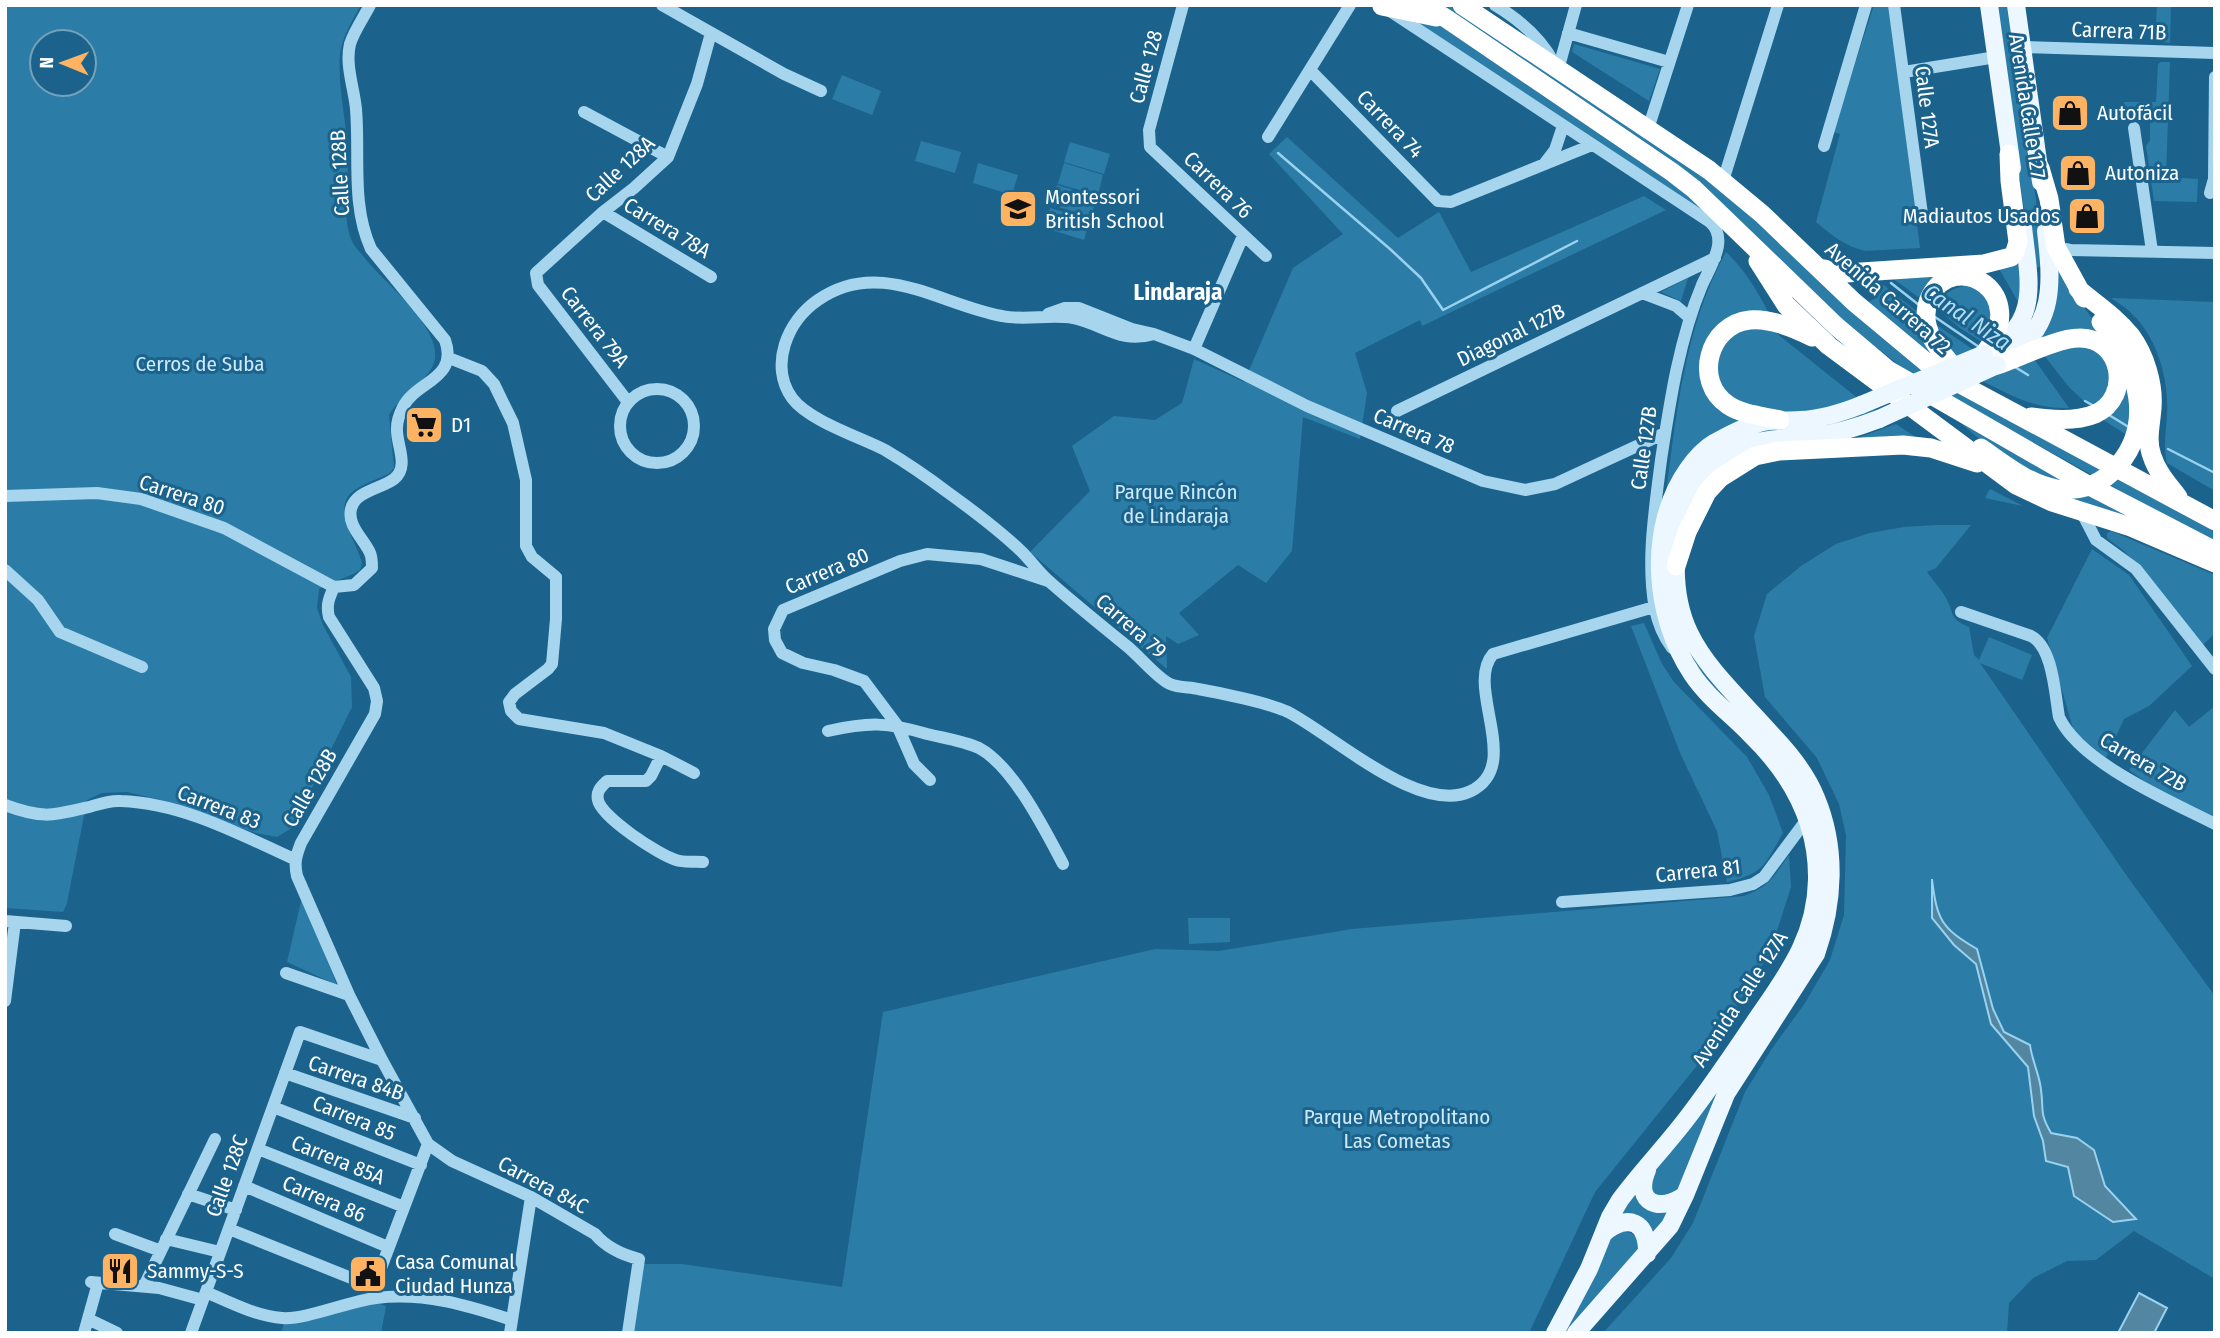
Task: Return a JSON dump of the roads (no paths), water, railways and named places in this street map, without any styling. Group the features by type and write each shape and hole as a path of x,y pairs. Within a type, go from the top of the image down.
{"highway":[{"path":"1424,5 1650,155 1694,189 1836,326 1981,448 2037,483 2054,489 2070,490 2108,476 2124,460 2137,426 2138,398 2132,371 2122,349 2078,289 2061,257 2055,241 2049,199 2040,168"},
{"name":"Avenida Carrera 72","path":"1462,5 1723,181 1917,357 1938,372 2215,521"},
{"path":"1381,6 1447,19"},
{"path":"1816,267 1846,273 1984,264 2011,257 2018,242 2009,154"},
{"path":"1743,236 1786,305 1829,346 1995,470 2029,493 2114,521 2215,563"},
{"path":"1977,394 1932,340 1926,316 1927,303 1942,283 1954,277 1967,276 1990,286 2000,309 1998,333 1990,360"},
{"path":"2078,289 2119,323 2132,338 2141,355 2152,393 2149,429 2151,456 2182,504"},
{"path":"1780,420 1740,412 1726,404 1714,390 1709,377 1709,357 1713,345 1728,328 1753,320 1786,327 1829,346"},
{"path":"1990,360 2068,340 2089,338 2098,342 2115,358 2119,383 2115,396 2097,413 2085,417 2049,419 2015,414"},
{"path":"1888,370 2086,484 2215,551"},
{"path":"1676,566 1687,532 1707,492 1720,478 1755,456 1779,451 1903,445 1937,450 1995,470"}],"main road":[{"name":"Avenida Calle 127","path":"1861,405 1990,360 2024,316 2028,286 2023,227 2009,154 1989,5"},
{"name":"Avenida Calle 127","path":"1879,419 2024,343 2044,312 2051,283 2046,223 2016,5"},
{"name":"Avenida Calle 127A","path":"1555,1333 1589,1269 1620,1200 1714,1083 1794,964 1804,946 1817,881 1813,837 1790,782 1778,764 1701,687 1686,664 1669,622 1662,587 1663,527 1672,494 1691,465 1712,445 1747,427 1780,420 1830,416 1861,405"},
{"name":"Avenida Calle 127A","path":"1577,1333 1670,1226 1726,1094 1816,954 1826,918 1831,863 1822,812 1815,795 1799,766 1715,673 1699,653 1689,634 1679,602 1676,566 1676,544 1685,505 1707,471 1741,447 1837,433 1879,419"},
{"path":"1650,1164 1643,1185 1643,1194 1647,1199 1665,1205 1685,1195"},
{"path":"1604,1233 1619,1223 1637,1224 1644,1231 1647,1254"}],"street":[{"name":"Calle 128B","path":"370,5 353,37 349,52 356,108 359,211 363,232 371,249 445,340 449,358"},
{"path":"662,5 821,92"},
{"name":"Calle 128","path":"1148,139 1183,5"},
{"path":"1268,137 1350,5"},
{"name":"Avenida Carrera 72","path":"1495,5 1539,39 1558,70"},
{"path":"1558,70 1576,5"},
{"path":"1648,129 1688,5"},
{"path":"1723,181 1778,5"},
{"path":"1824,146 1866,5"},
{"name":"Calle 127A","path":"1895,5 1922,214"},
{"path":"1381,6 1591,145"},
{"name":"Calle 128A","path":"536,272 668,156 697,84 711,33"},
{"path":"1568,33 1670,62"},
{"name":"Carrera 71B","path":"2022,47 2215,53"},
{"path":"1904,72 1996,57"},
{"name":"Carrera 74","path":"1310,70 1438,201 1451,202 1544,163"},
{"path":"2210,193 2214,179 2215,77"},
{"path":"584,112 668,156"},
{"path":"1544,163 1555,150 1563,126"},
{"path":"2134,128 2152,251"},
{"name":"Carrera 76","path":"1148,139 1150,147 1266,256"},
{"path":"1544,163 1591,145"},
{"name":"Calle 127B","path":"1591,145 1710,222 1719,236 1715,258 1690,318 1672,390 1654,527 1654,607 1665,638 1686,664"},
{"name":"Carrera 78A","path":"603,212 711,277"},
{"path":"1194,349 1243,236"},
{"path":"2055,241 2062,248 2071,250 2215,253"},
{"name":"Diagonal 127B","path":"1397,411 1715,258"},
{"name":"Carrera 79A","path":"536,272 538,285 628,402"},
{"name":"Carrera 78","path":"794,401 783,381 780,358 796,322 812,305 839,288 874,283 922,289 1000,316 1041,317 1079,308 1194,349 1355,428 1483,481 1513,489 1536,490 1555,484 1665,433"},
{"path":"1642,293 1676,306 1690,318"},
{"path":"334,587 354,585 372,568 372,554 351,521 350,511 358,498 393,480 400,473 402,460 397,426 404,405 410,397 430,383 449,358 482,371 494,384 513,423 526,480 526,546 532,557 556,577 552,664 515,694 509,702 511,711 519,719 604,733 661,756 694,773"},
{"path":"661,389 683,400 694,421 694,433 690,445 682,455 660,464 649,463 631,453 621,435 620,423 628,402 638,394 661,389"},
{"name":"Carrera 79","path":"794,401 826,423 887,451 950,493 1024,554 1049,581 1169,684 1197,688 1286,711 1372,767 1432,796 1461,795 1486,780 1493,763 1494,750 1485,676 1486,664 1493,654 1654,607"},
{"name":"Carrera 80","path":"5,496 97,493 141,499 224,528 334,587"},
{"path":"2080,511 2099,543 2136,569 2215,669"},
{"path":"2099,543 2096,534 2098,525 2104,521 2114,521"},
{"name":"Carrera 80","path":"930,780 914,764 897,725 864,681 803,663 782,653 775,639 774,629 783,610 900,561 927,554 981,559 1049,581"},
{"path":"5,570 38,600 60,632 142,667"},
{"name":"Calle 128B","path":"334,587 328,601 329,617 374,688 377,701 374,715 295,859 297,876 349,995 428,1144"},
{"name":"Carrera 72B","path":"1961,612 2036,639 2046,652 2059,717 2063,726 2084,750 2145,789 2215,824"},
{"path":"828,731 860,724 897,725 978,748 992,758 1023,794 1063,864"},
{"path":"661,756 646,781 607,781 599,789 597,798 600,807 629,834 676,860 703,862"},
{"name":"Carrera 83","path":"5,805 30,814 46,816 117,800 174,808 295,859"},
{"name":"Carrera 81","path":"1562,902 1730,890 1753,884 1764,877 1807,820"},
{"path":"5,1001 10,921 66,926"},
{"path":"286,973 349,995"},
{"name":"Calle 128C","path":"191,1333 300,1032 382,1060"},
{"name":"Carrera 84B","path":"285,1073 415,1118"},
{"name":"Carrera 85","path":"273,1107 421,1166"},
{"path":"144,1286 215,1139"},
{"path":"376,1293 388,1247 428,1144"},
{"name":"Carrera 84C","path":"428,1144 452,1161 531,1197 595,1234 600,1241 639,1259 628,1333"},
{"name":"Carrera 85A","path":"258,1149 404,1207"},
{"name":"Carrera 86","path":"244,1186 388,1247"},
{"path":"188,1194 236,1210"},
{"path":"229,1229 376,1293 436,1298 511,1326 531,1197"},
{"path":"115,1234 163,1245 220,1252"},
{"path":"84,1333 94,1282 144,1286 204,1296 282,1318 376,1293"},
{"path":"88,1319 117,1333"}],"waterway":[{"path":"1278,153 1421,278 1443,310 1577,241"},
{"name":"Canal Niza","path":"1891,283 1919,305"},
{"name":"Canal Niza","path":"1935,317 1979,347"},
{"name":"Canal Niza","path":"2015,367 2028,375"},
{"name":"Canal Niza","path":"2085,401 2094,406"},
{"name":"Canal Niza","path":"2109,415 2127,426"},
{"name":"Canal Niza","path":"2168,449 2215,473"}],"place":[{"name":"Autofácil","path":"2070,113"},
{"name":"Autoniza","path":"2078,173"},
{"name":"Montessori British School","path":"1018,209"},
{"name":"Madiautos Usados","path":"2087,216"},
{"name":"D1","path":"424,425"},
{"name":"Sammy-S-S","path":"120,1271"},
{"name":"Casa Comunal Ciudad Hunza","path":"368,1274"}],"district":[{"name":"Lindaraja","path":"1178,292"}],"park label":[{"name":"Cerros de Suba","path":"200,364"},
{"name":"Parque Rincón de Lindaraja","path":"1176,504"},
{"name":"Parque Metropolitano Las Cometas","path":"1397,1129"}]}
